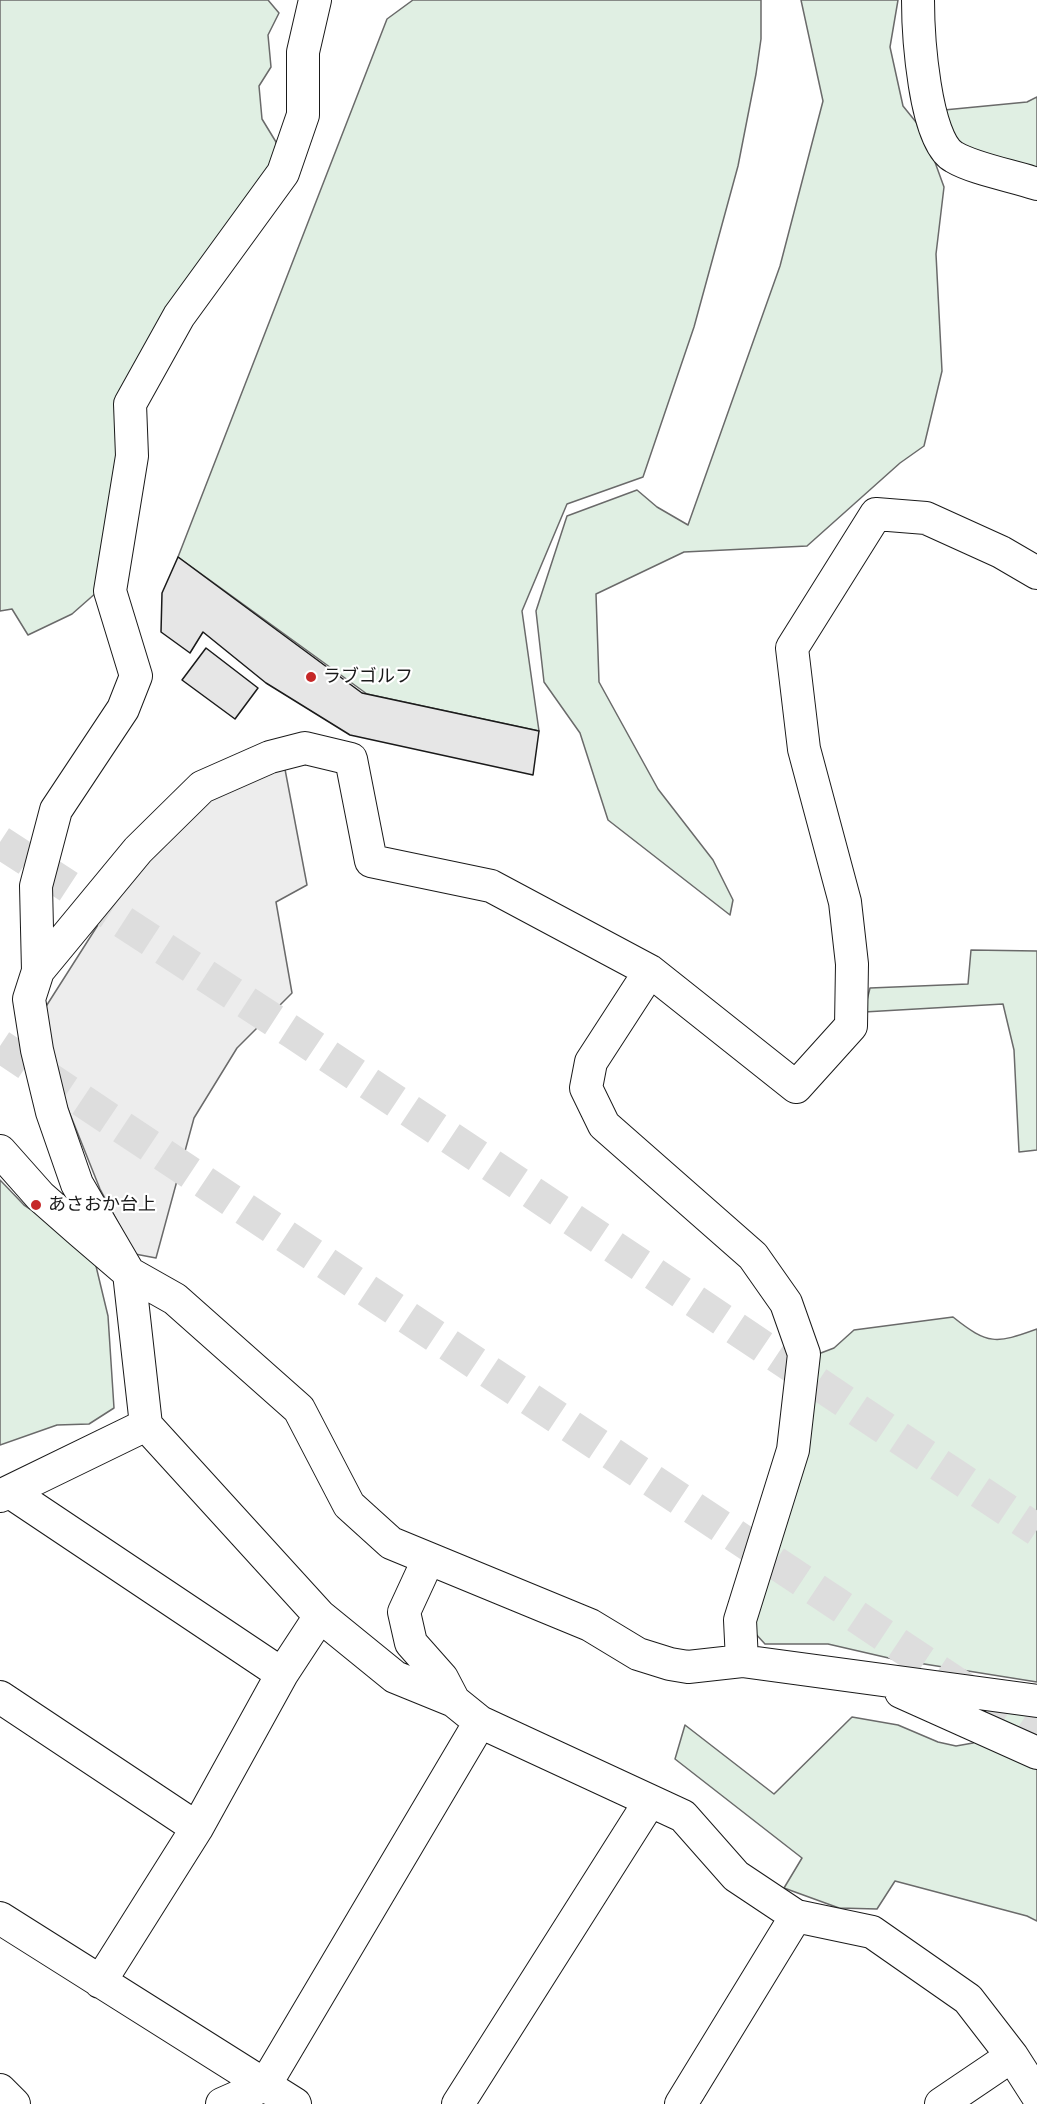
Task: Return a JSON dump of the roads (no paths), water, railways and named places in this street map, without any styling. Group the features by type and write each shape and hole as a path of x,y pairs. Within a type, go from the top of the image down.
{"street":[{"path":"315,0 303,52 303,115 283,173 179,316 130,404 132,456 110,591 136,676 123,709 56,810 36,886 38,970 29,999 37,1050 52,1112 77,1184 129,1274 147,1425 320,1616 395,1677 454,1701 480,1722 683,1816 736,1876 796,1916 872,1932 968,1999 1012,2056 1037,2095"},
{"path":"918,0 920,53 934,130 942,144 952,157 1037,184"},
{"path":"38,970 138,850 202,787 270,758 305,748 351,759 371,861 491,886 650,971 796,1087 851,1026 852,964 845,902 804,749 792,648 876,514 926,518 1001,552 1037,573"},
{"path":"650,971 591,1062 586,1088 604,1125 753,1256 786,1303 804,1354 793,1450 740,1620 742,1661"},
{"path":"0,1151 40,1196 129,1274 175,1299 299,1409 349,1505 390,1544 590,1625 638,1654 670,1664 688,1667 742,1661 1037,1701"},
{"path":"5,1494 147,1425"},
{"path":"5,1494 282,1674"},
{"path":"428,1560 404,1612 411,1642 442,1677 454,1701"},
{"path":"100,1982 197,1828 282,1674 320,1616"},
{"path":"867,1677 1037,1753"},
{"path":"0,1697 197,1828"},
{"path":"222,2104 265,2085 480,1722"},
{"path":"458,2104 650,1801"},
{"path":"681,2104 796,1916"},
{"path":"0,1918 295,2104"},
{"path":"941,2104 1012,2056"},
{"path":"0,2090 14,2104"}],"tunnel":[{"path":"0,842 292,1032 1037,1530"},
{"path":"0,1046 1037,1737"}],"place":[{"name":"ラブゴルフ","path":"311,677"},
{"name":"あさおか台上","path":"36,1205"}]}
